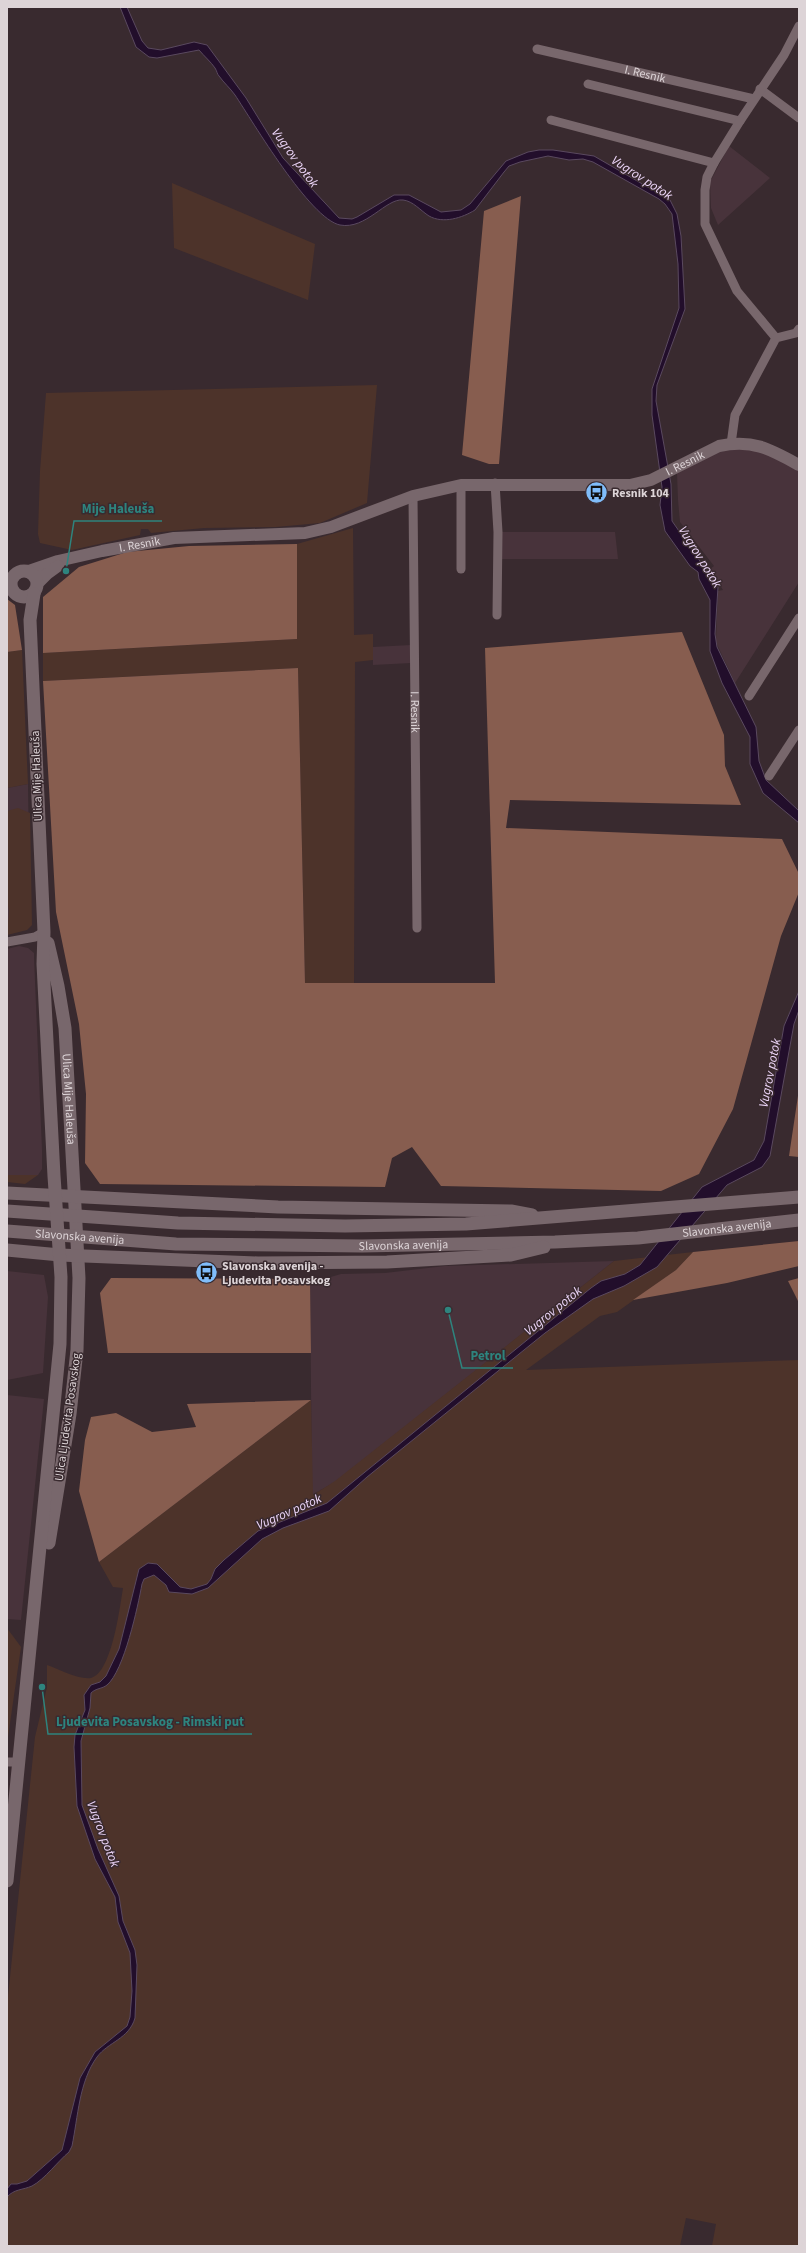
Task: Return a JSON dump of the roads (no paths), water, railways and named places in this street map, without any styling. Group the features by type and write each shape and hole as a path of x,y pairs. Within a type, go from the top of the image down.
{"main road":[{"path":"17,573 35,576 36,589 25,598 12,592 11,584 17,573"},
{"name":"Ulica Mije Haleuša","path":"36,589 30,620 44,932 43,964 60,1255"},
{"name":"Ulica Mije Haleuša","path":"12,592 24,606 30,620"},
{"name":"Ulica Mije Haleuša","path":"44,932 53,963 65,1028 74,1198 79,1255"},
{"path":"7,1193 74,1198 278,1207 511,1211 547,1219"},
{"name":"Slavonska avenija","path":"7,1211 178,1223 345,1226 466,1224 547,1219 799,1198"},
{"name":"Slavonska avenija","path":"7,1231 176,1244 362,1246 554,1242 638,1238 716,1231 799,1220"},
{"path":"7,1250 60,1255 258,1263 387,1262 511,1255 530,1251 554,1242"},
{"name":"Ulica Ljudevita Posavskog","path":"7,1881 13,1762 38,1576 60,1344 60,1255"},
{"name":"Ulica Ljudevita Posavskog","path":"38,1576 49,1541 70,1414 77,1350 79,1255"}],"street":[{"path":"776,338 736,291 705,224 706,182 714,163 760,89 784,55 799,26"},
{"name":"I. Resnik","path":"537,49 754,99"},
{"name":"I. Resnik","path":"588,84 740,121"},
{"path":"760,89 799,118"},
{"path":"551,120 714,163"},
{"path":"731,444 735,415 776,338 796,333 799,329"},
{"name":"I. Resnik","path":"17,573 77,556 174,538 202,535 305,533 332,527 413,496 461,485 495,483 609,486 651,480 674,470 719,446 731,444 752,443 768,448 799,465"},
{"path":"495,483 498,532 497,615"},
{"path":"461,485 461,569"},
{"name":"I. Resnik","path":"413,496 417,928"},
{"name":"I. Resnik","path":"36,589 52,570 77,556"},
{"path":"749,696 799,618"},
{"path":"769,776 799,730"},
{"path":"7,942 35,937 44,932"}],"place":[{"name":"Resnik 104","path":"597,493"},
{"name":"Mije Haleuša","path":"66,571"},
{"name":"Slavonska avenija - Ljudevita Posavskog","path":"206,1273"},
{"name":"Petrol","path":"448,1310"},
{"name":"Ljudevita Posavskog - Rimski put","path":"42,1687"}],"water label":[{"name":"Vugrov potok","path":"295,158"},
{"name":"Vugrov potok","path":"642,178"},
{"name":"Vugrov potok","path":"700,557"},
{"name":"Vugrov potok","path":"770,1073"},
{"name":"Vugrov potok","path":"553,1311"},
{"name":"Vugrov potok","path":"289,1512"},
{"name":"Vugrov potok","path":"103,1834"}]}
